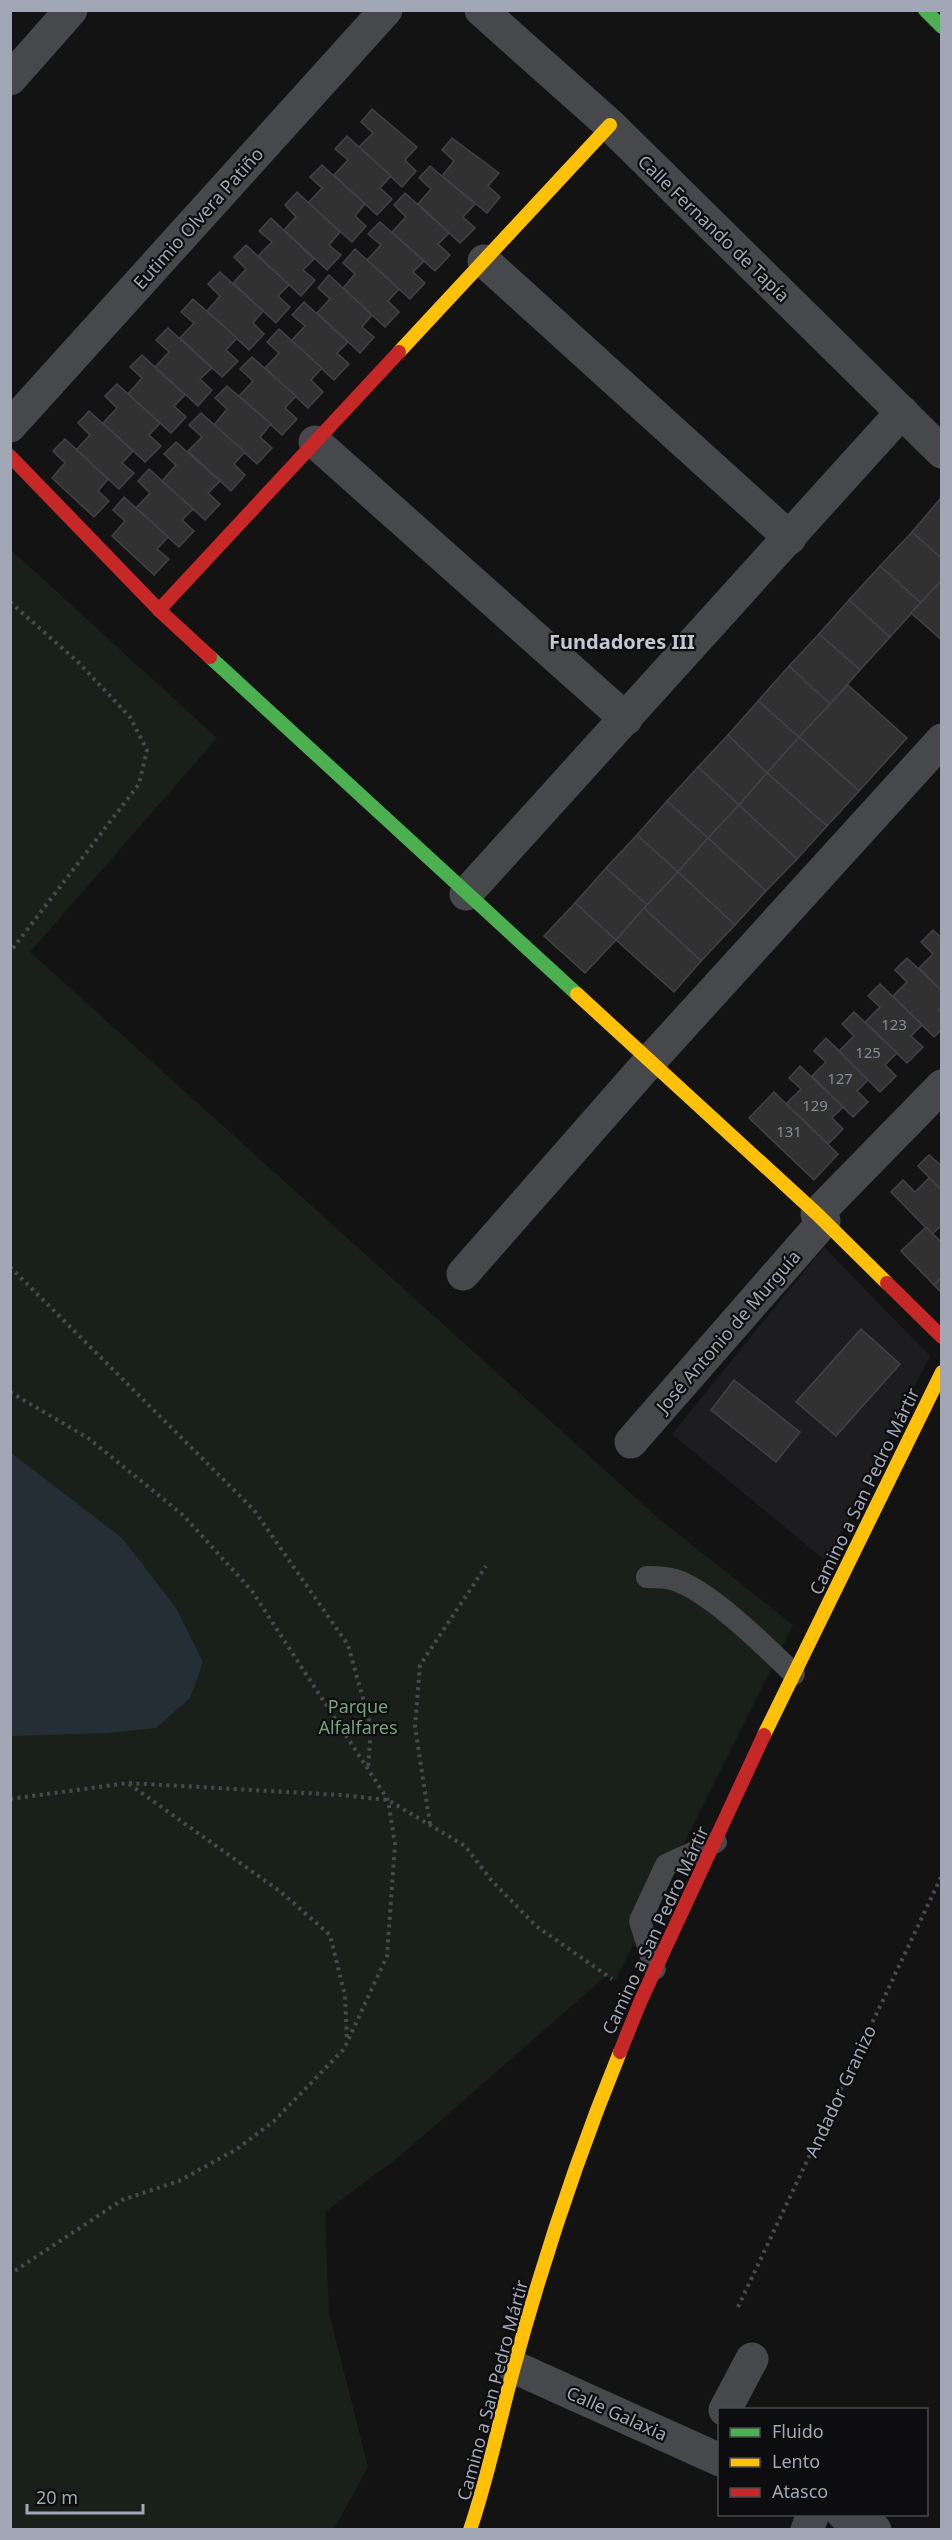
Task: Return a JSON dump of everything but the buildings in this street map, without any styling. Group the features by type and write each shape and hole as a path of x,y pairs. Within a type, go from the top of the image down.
{"street":[{"path":"10,78 71,10"},
{"name":"Eutimio Olvera Patiño","path":"10,426 386,10"},
{"name":"Calle Fernando de Tapía","path":"481,10 610,125 942,452"},
{"path":"925,10 942,27"},
{"path":"159,610 610,125"},
{"path":"484,261 790,538"},
{"path":"466,894 902,412"},
{"path":"315,442 626,719"},
{"path":"10,456 159,610 466,894 821,1217 942,1336"},
{"path":"463,1274 650,1061 942,740"},
{"name":"José Antonio de Murguía","path":"631,1442 821,1217 942,1086"},
{"name":"Camino a San Pedro Mártir","path":"470,2529 484,2489 514,2367 568,2186 641,2000 716,1842 749,1765 942,1372"},
{"path":"726,2408 752,2359"},
{"name":"Calle Galaxia","path":"514,2367 711,2456"},
{"path":"711,2456 718,2428"},
{"path":"847,2516 875,2529"}],"lane":[{"path":"647,1577 673,1579 693,1588 748,1631 794,1674"},
{"path":"655,1969 640,1920 666,1864 716,1842"}],"path":[{"path":"10,602 79,663 130,717 147,750 139,784 10,952"},
{"path":"10,1267 255,1510 348,1645 371,1727 368,1769"},
{"path":"10,1392 88,1438 183,1515 252,1592 388,1800 395,1844 387,1956 344,2049 274,2121 237,2149 179,2181 122,2200 10,2274"},
{"path":"430,1825 415,1727 420,1665 486,1566"},
{"path":"10,1799 128,1783 330,1794 388,1800 465,1846 492,1881 536,1926 641,2000"},
{"path":"128,1783 281,1892 330,1935 345,1995 347,2041"},
{"name":"Andador Granizo","path":"738,2307 942,1875"}],"shaded area":[{"path":"824,1247 930,1356 827,1562 672,1434"},
{"path":"10,1452 122,1538 176,1608 203,1662 190,1698 156,1728 108,1733 11,1736"}],"green space":[{"name":"Parque Alfalfares","path":"10,549 217,738 30,952 658,1518 793,1625 615,1981 606,1976 400,2156 325,2212 329,2313 368,2467 334,2529 11,2529"}],"traffic: fast":[{"path":"925,10 942,27"},
{"path":"210,657 577,994"}],"traffic: slow":[{"path":"399,352 610,125"},
{"path":"577,994 817,1214 887,1283"},
{"path":"764,1735 942,1372"},
{"path":"470,2530 549,2247 620,2052"}],"traffic: jam":[{"path":"159,610 399,352"},
{"path":"10,456 159,610 210,657"},
{"path":"887,1283 942,1337"},
{"path":"620,2052 641,2000 764,1735"}],"district":[{"name":"Fundadores III","path":"622,641"}]}
